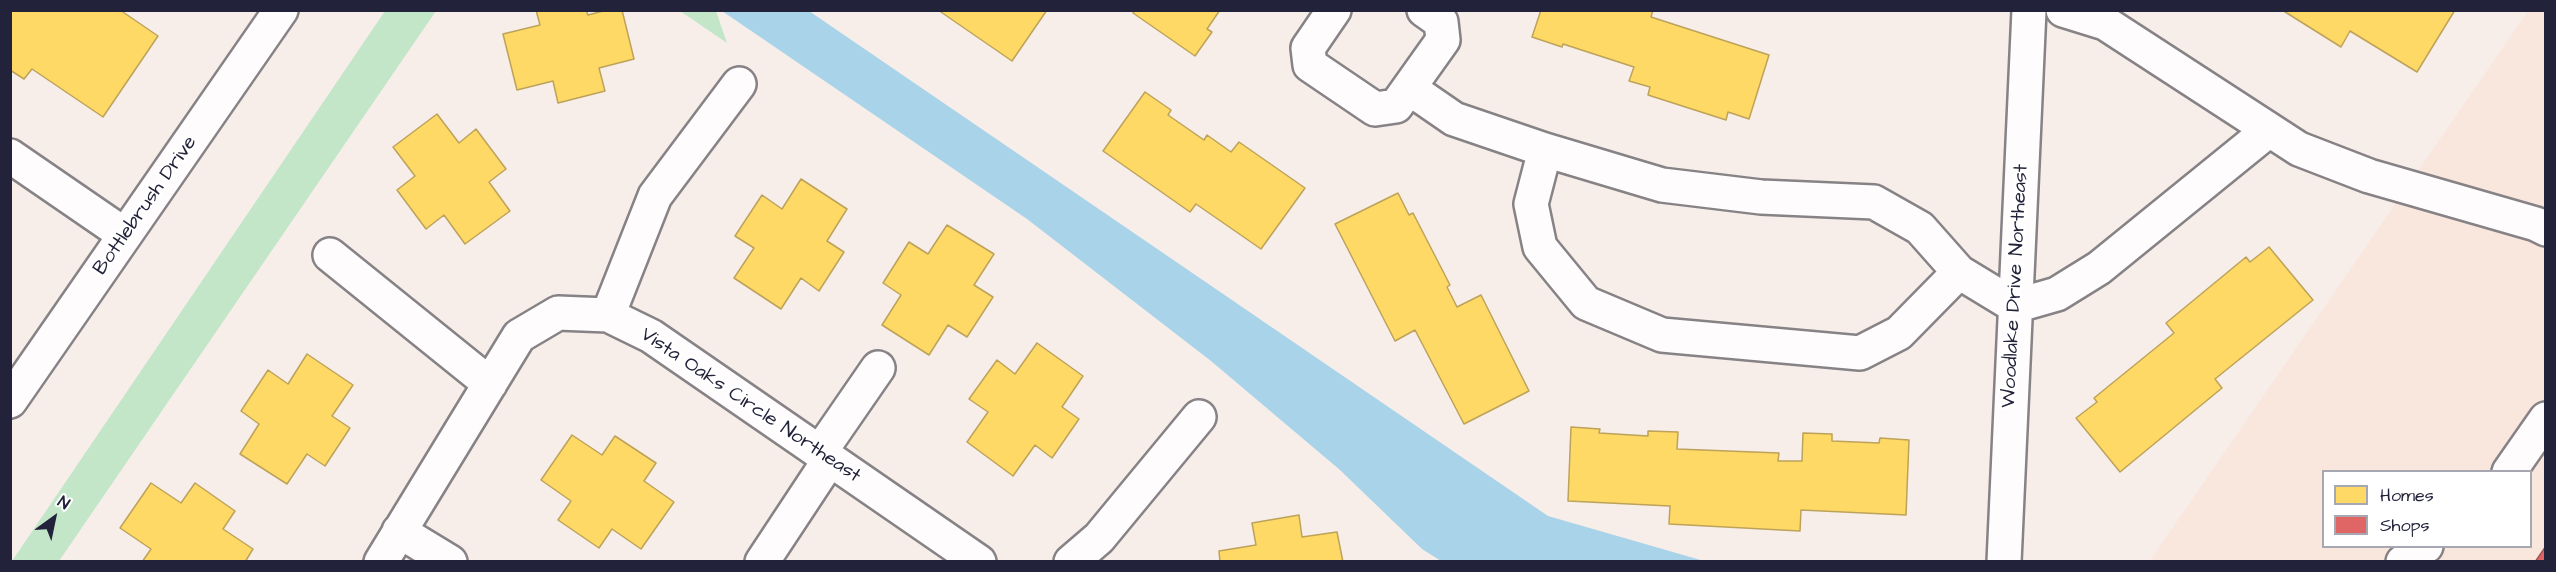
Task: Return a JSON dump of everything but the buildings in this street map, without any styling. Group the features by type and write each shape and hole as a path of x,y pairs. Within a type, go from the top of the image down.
{"street":[{"name":"Bottlebrush Drive","path":"10,402 281,10"},
{"path":"1334,10 1308,48 1310,65 1376,109 1396,106 1443,40 1441,22 1424,10"},
{"name":"Woodlake Drive Northeast","path":"2004,561 2029,10"},
{"path":"2064,10 2105,23 2299,149 2369,176 2546,228"},
{"path":"608,315 655,196 739,84"},
{"path":"1408,88 1454,119 1545,150 1662,185 1761,197 1874,202 1920,228 1959,272 2015,306 2057,294 2099,268 2269,130"},
{"path":"1545,150 1531,204 1540,247 1586,303 1662,335 1860,353 1899,333 1959,272"},
{"path":"10,156 125,236"},
{"path":"330,255 490,384"},
{"name":"Vista Oaks Circle Northeast","path":"381,561 519,336 558,312 608,315 651,336 979,561"},
{"path":"762,561 878,368"},
{"path":"1071,561 1100,538 1199,417"},
{"path":"2510,470 2546,419"},
{"path":"399,531 450,561"},
{"path":"2403,561 2423,548"}],"shaded area":[{"path":"2528,11 2545,11 2545,561 2149,562"}],"green space":[{"path":"385,11 436,11 59,561 12,561"},
{"path":"680,11 716,11 727,43"}],"water":[{"path":"722,11 809,11 1548,516 1704,561 1441,561 1422,549 1340,470 1211,361 1027,219"}]}
